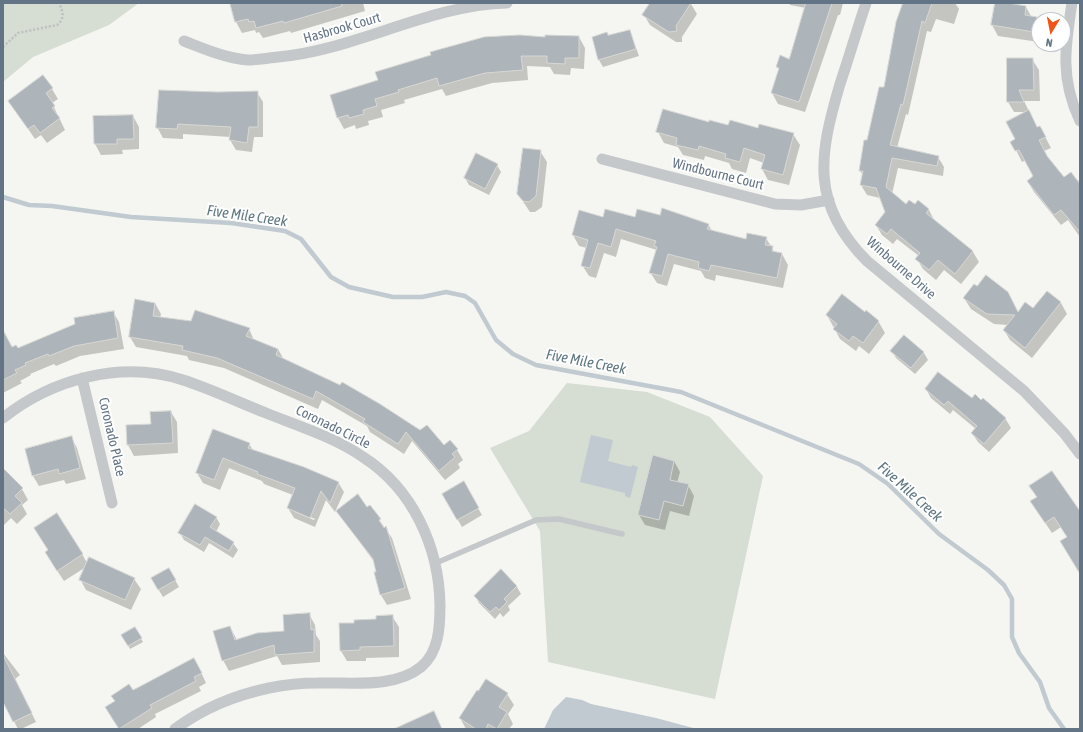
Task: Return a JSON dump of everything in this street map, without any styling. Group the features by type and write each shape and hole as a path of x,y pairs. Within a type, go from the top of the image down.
{"street":[{"name":"Hasbrook Court","path":"184,40 222,55 249,60 297,55 326,49 466,8 507,3"},
{"name":"Winbourne Drive","path":"866,3 830,118 825,142 823,171 829,200 842,230 854,247 867,261 1024,391 1064,433 1080,454"},
{"path":"1072,3 1065,56 1070,95 1080,121"},
{"name":"Windbourne Court","path":"602,159 775,204 800,205 829,200"},
{"name":"Coronado Circle","path":"3,418 32,398 51,388 82,378 111,373 143,373 182,380 320,435 364,457 396,486 421,522 436,563 440,596 439,632 433,650 421,667 412,673 385,680 315,683 268,688 218,705 199,714 175,729"},
{"name":"Coronado Place","path":"82,378 112,503"}],"lane":[{"path":"436,563 536,520 559,519 622,534"}],"path":[{"path":"3,47 18,33 57,25 61,22 62,10 59,3"}],"shaded area":[{"path":"3,3 139,3 109,25 33,57 3,82"},
{"path":"567,383 647,392 710,417 763,476 715,699 548,662 540,531 490,448 529,431"},
{"path":"591,435 613,440 608,461 631,467 632,465 638,467 630,498 625,496 625,493 580,482"},
{"path":"566,697 697,729 544,729 553,710"}],"building":[{"path":"230,3 341,3 342,6 284,23 283,21 256,28 254,21 249,22 248,19 235,22"},
{"path":"650,3 691,3 676,26 677,31 669,32 642,15"},
{"path":"806,3 832,3 799,102 771,93 779,68 776,67 780,55 789,59"},
{"path":"903,3 932,3 925,23 922,21 903,105 901,104 890,145 939,156 937,166 892,158 886,187 906,204 909,200 915,204 918,200 929,209 926,213 973,251 955,274 938,260 929,270 915,259 920,253 891,229 887,234 875,225 885,212 876,188 860,185 863,171 859,171 864,140 867,140 879,87 884,87 896,22"},
{"path":"995,3 1008,3 1026,6 1025,15 1031,16 1031,32 991,25"},
{"path":"630,30 636,49 598,60 592,37 607,32 608,35"},
{"path":"520,35 545,37 545,35 579,36 579,58 565,58 565,64 547,63 547,56 521,56 523,70 485,73 439,86 437,78 375,99 377,106 363,110 364,114 349,118 348,115 337,118 330,95 378,80 375,72 431,55 430,52 484,37"},
{"path":"1007,58 1033,58 1034,90 1019,90 1024,102 1007,102"},
{"path":"43,75 53,88 46,93 55,106 52,108 60,118 40,133 34,125 28,129 8,101"},
{"path":"159,90 218,92 258,91 258,127 249,127 247,143 229,140 231,127 178,124 177,129 156,128"},
{"path":"663,109 709,122 709,120 728,125 730,120 758,128 759,124 794,133 783,175 761,169 765,155 744,148 740,162 725,158 726,154 699,146 698,150 676,145 677,138 656,132"},
{"path":"1029,110 1037,127 1040,126 1046,137 1039,140 1047,156 1064,177 1071,172 1080,184 1080,232 1061,210 1054,215 1027,181 1033,176 1019,150 1015,151 1010,142 1015,139 1006,122"},
{"path":"133,115 134,139 117,139 117,144 94,144 93,116"},
{"path":"523,148 541,150 536,196 529,202 523,201 517,194"},
{"path":"476,153 498,164 485,189 464,178"},
{"path":"662,208 709,224 707,229 746,239 747,233 767,237 765,245 773,246 772,251 782,253 777,278 711,265 709,271 698,268 699,262 668,254 662,276 649,273 657,247 654,246 656,241 616,229 611,247 598,243 590,268 581,266 588,240 572,235 579,210 603,217 605,209 635,217 637,209 660,215"},
{"path":"986,275 1008,292 1018,312 1025,302 1033,308 1047,291 1061,302 1025,348 1003,330 1015,315 987,314 963,298 974,284 977,286"},
{"path":"842,294 865,312 866,310 879,321 863,343 853,336 849,341 833,329 837,324 826,315"},
{"path":"135,299 155,303 153,316 191,321 195,310 250,328 246,336 278,349 276,355 340,385 342,382 420,430 427,425 444,445 450,440 458,449 452,454 455,457 439,471 406,432 398,444 363,422 365,419 316,391 313,399 217,358 182,350 183,346 129,337"},
{"path":"114,311 118,338 74,346 49,356 48,354 25,363 26,365 15,370 17,373 3,380 3,330 12,347 16,345 18,348 75,324 74,318"},
{"path":"904,335 924,352 911,368 890,351"},
{"path":"938,372 972,398 975,394 981,400 983,398 1006,418 984,444 971,433 977,426 948,401 944,405 925,389"},
{"path":"171,411 173,443 127,445 126,425 151,424 150,412"},
{"path":"213,429 250,443 248,448 304,467 339,482 330,503 321,491 310,518 287,508 295,488 257,474 258,472 223,458 214,480 196,473"},
{"path":"72,436 80,468 59,474 58,469 32,476 25,449"},
{"path":"653,455 674,461 670,480 689,484 683,506 664,501 659,520 638,515"},
{"path":"3,468 23,488 15,496 22,503 10,514 3,508"},
{"path":"1052,471 1080,511 1080,574 1060,541 1067,537 1054,517 1045,523 1030,501 1037,497 1029,486"},
{"path":"464,481 479,508 457,520 442,494"},
{"path":"358,494 367,507 370,505 381,519 379,520 384,528 386,526 405,588 380,595 374,572 376,572 373,559 336,511"},
{"path":"195,504 217,517 210,527 234,542 229,551 205,537 200,545 178,533"},
{"path":"57,513 83,554 57,571 45,552 48,550 34,528"},
{"path":"89,557 135,578 125,600 79,580"},
{"path":"169,568 176,580 158,590 151,578"},
{"path":"501,569 517,586 504,599 507,602 499,610 496,607 490,612 474,596"},
{"path":"310,613 311,630 314,629 314,652 275,655 274,645 222,661 213,631 230,626 235,640 257,633 284,631 283,615"},
{"path":"393,615 394,646 360,647 360,650 340,651 339,623 354,623 354,620 376,619 376,616"},
{"path":"135,627 142,638 128,646 121,635"},
{"path":"3,655 32,713 13,722 3,702"},
{"path":"194,658 202,673 194,677 196,681 150,705 152,708 119,729 105,707 115,701 111,696 129,684 133,690"},
{"path":"486,679 508,693 499,707 507,712 497,729 488,724 486,729 476,729 459,718"},
{"path":"434,711 442,729 394,729"}],"waterway":[{"name":"Five Mile Creek","path":"3,197 29,205 52,206 131,217 231,223 285,231 301,239 331,277 349,287 393,297 422,297 446,292 465,296 475,303 496,340 513,354 536,365 681,392 859,464 888,484 939,534 988,570 1004,585 1012,599 1012,637 1019,653 1040,682 1049,708 1064,729"}]}
